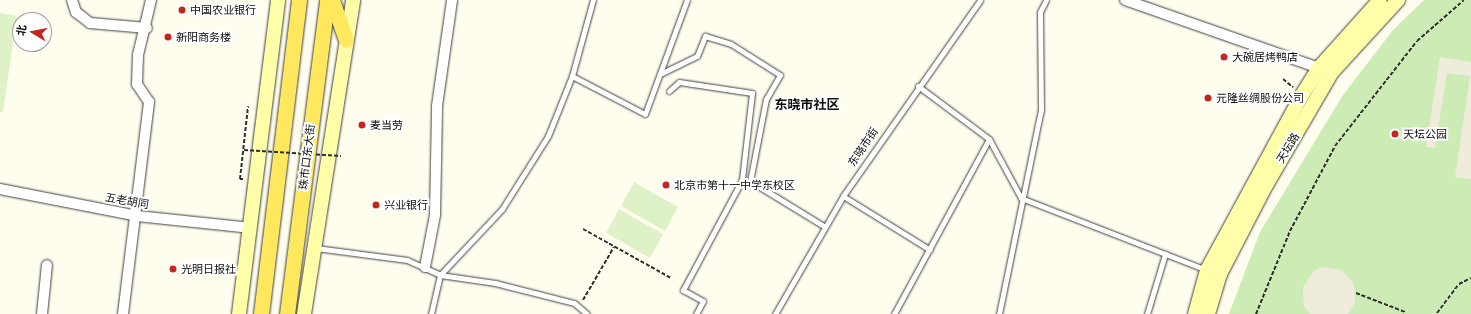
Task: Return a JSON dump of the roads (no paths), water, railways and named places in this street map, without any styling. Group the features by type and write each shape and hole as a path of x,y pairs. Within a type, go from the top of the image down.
{"main road":[{"path":"261,314 299,0"},
{"name":"珠市口东大街","path":"287,314 327,0"},
{"path":"332,0 346,40"}],"street":[{"path":"72,0 76,12 90,23 147,28"},
{"path":"122,314 137,216 149,102 137,84 138,55 147,28 151,0"},
{"path":"239,314 251,228 278,0"},
{"name":"珠市口东大街","path":"304,314 316,248 353,0"},
{"path":"425,267 435,215 437,106 452,0"},
{"path":"1126,0 1319,68"},
{"name":"天坛路","path":"1195,314 1207,270 1319,68 1380,0"},
{"name":"天坛路","path":"1208,314 1220,274 1264,187 1332,72 1398,0"},
{"name":"五老胡同","path":"0,189 137,216 251,228"},
{"path":"42,314 47,265"}],"lane":[{"path":"431,314 440,275 502,209 548,136 572,76 593,0"},
{"path":"572,76 645,114 687,0"},
{"name":"东晓市街","path":"775,314 843,196 918,86 980,0"},
{"path":"999,314 1021,198 1041,110 1040,12 1046,0"},
{"path":"660,74 697,56 705,36 731,44 780,74 766,99 750,182"},
{"path":"669,91 679,82 752,93 742,180 683,290 703,301 696,314"},
{"path":"918,86 989,139 1021,198 1207,270"},
{"path":"894,314 989,139"},
{"path":"742,180 750,182 825,227"},
{"path":"843,196 930,250"},
{"path":"316,248 407,260 440,275 495,283 580,307 587,314"},
{"path":"1147,314 1165,254"}],"place":[{"name":"中国农业银行","path":"182,10"},
{"name":"新阳商务楼","path":"168,37"},
{"name":"大碗居烤鸭店","path":"1224,57"},
{"name":"元隆丝绸股份公司","path":"1208,98"},
{"name":"麦当劳","path":"362,125"},
{"name":"天坛公园","path":"1395,134"},
{"name":"北京市第十一中学东校区","path":"666,185"},
{"name":"兴业银行","path":"376,205"},
{"name":"光明日报社","path":"173,269"}],"district":[{"name":"东晓市社区","path":"807,105"}]}
